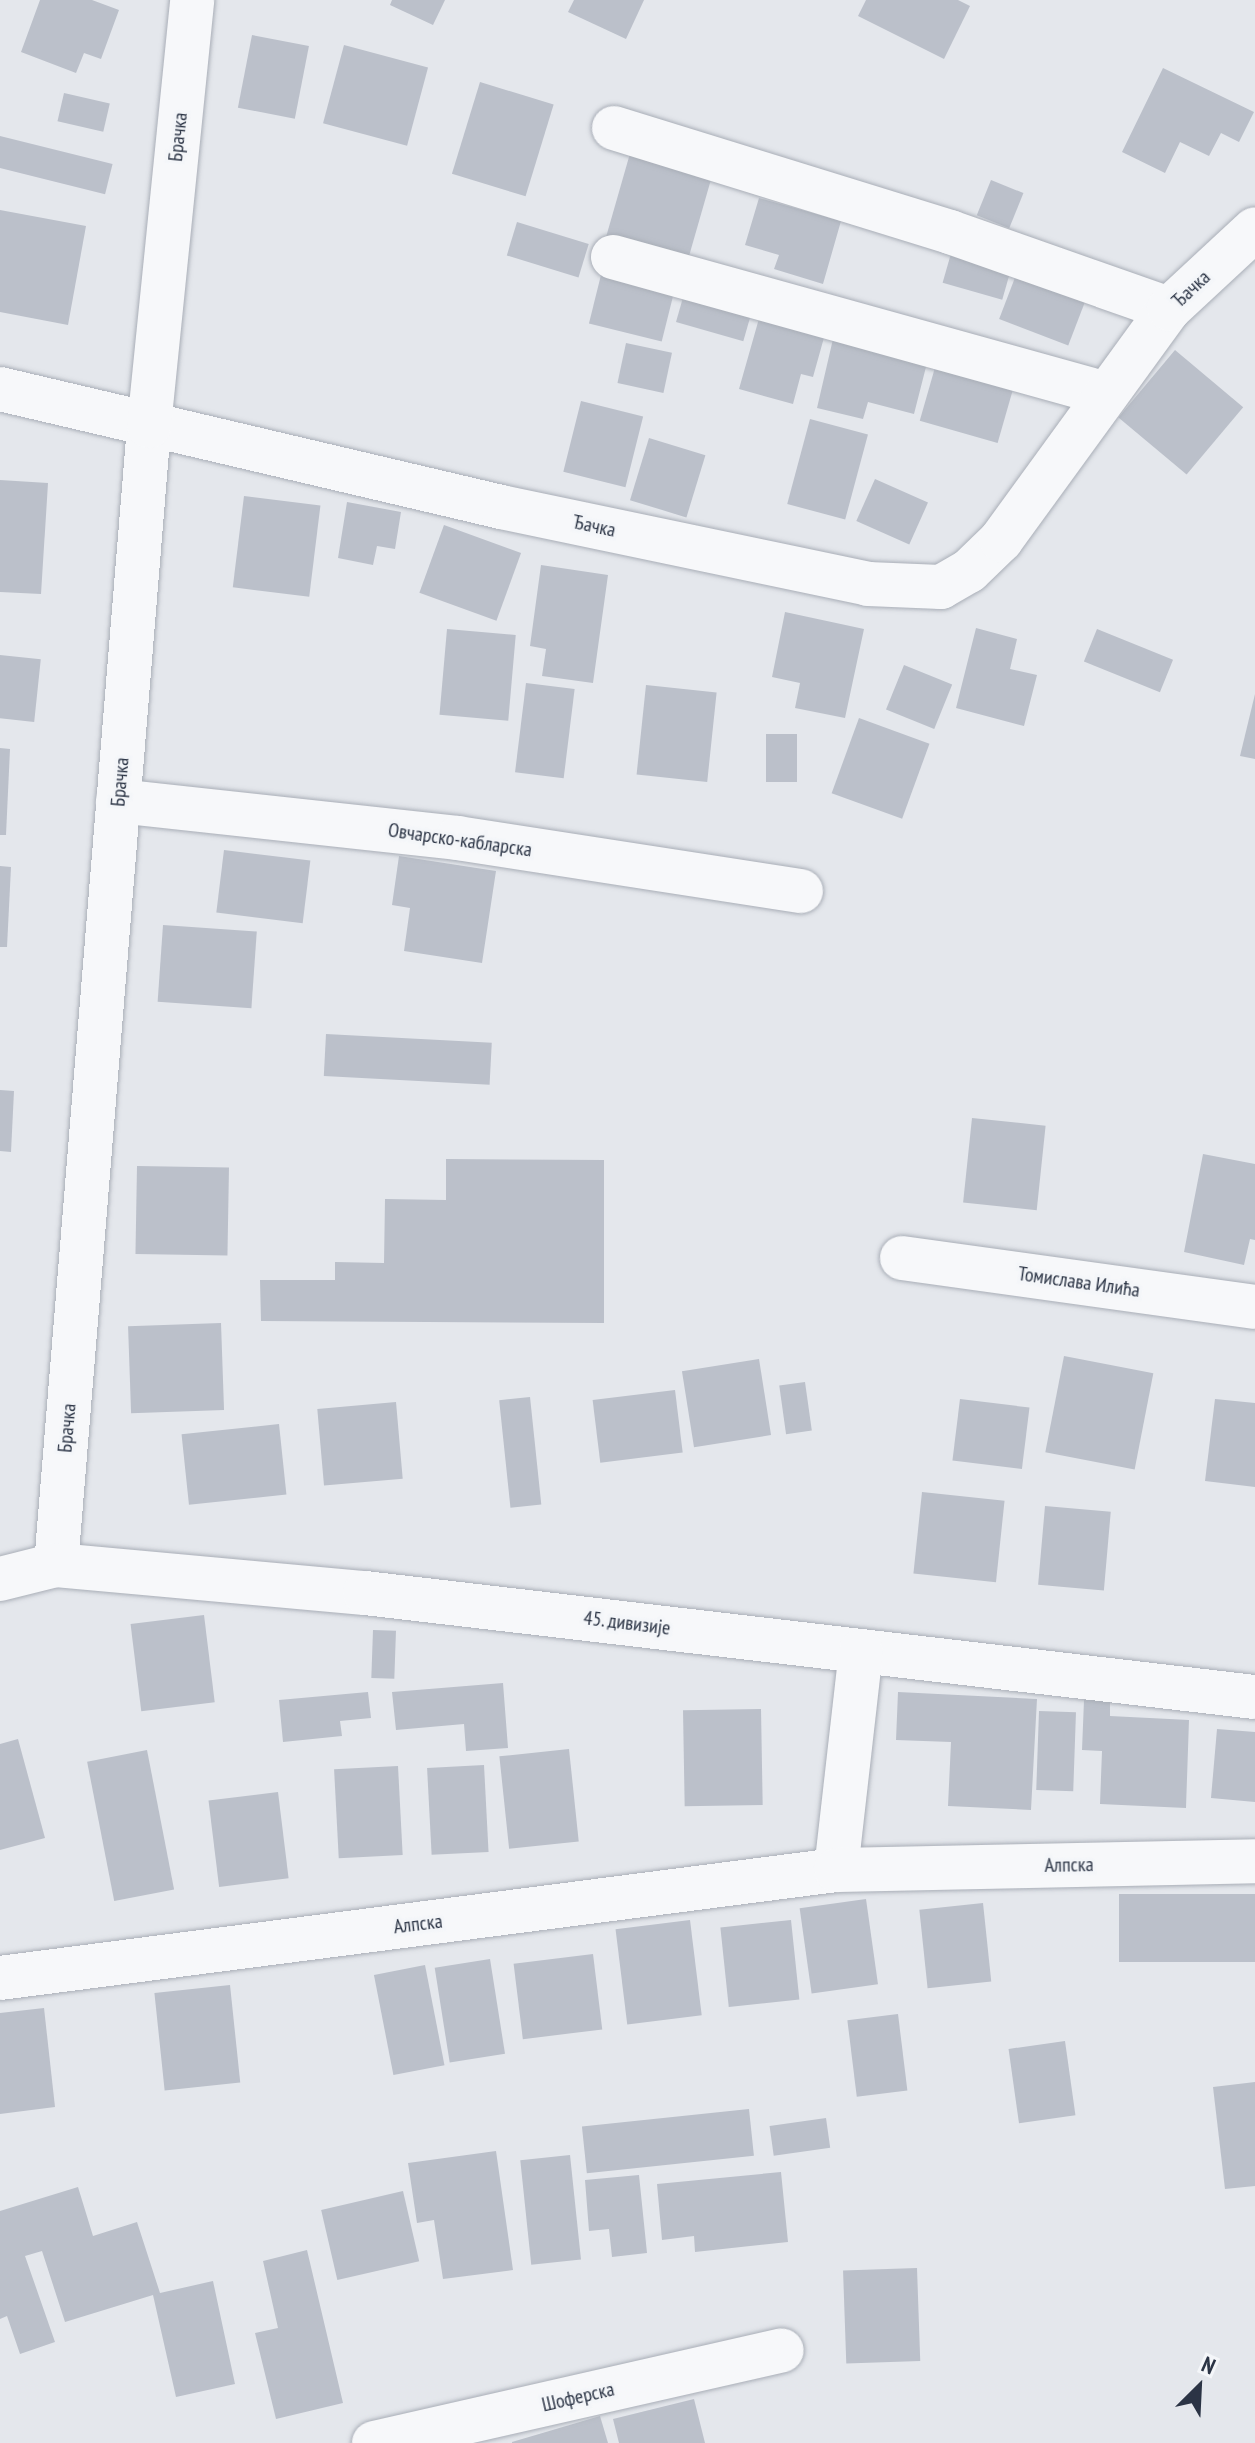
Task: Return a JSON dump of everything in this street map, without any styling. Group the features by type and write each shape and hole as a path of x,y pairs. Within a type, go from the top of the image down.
{"street":[{"name":"Брачка","path":"56,1565 149,426 192,0"},
{"path":"614,128 950,232 1169,309"},
{"name":"Ђачка","path":"0,389 501,507 907,589 941,587 969,571 1001,540 1103,393 1169,309 1255,229"},
{"path":"613,257 1103,393"},
{"name":"Овчарско-кабларска","path":"118,801 458,838 801,891"},
{"name":"Томислава Илића","path":"902,1258 1255,1307"},
{"name":"45. дивизије","path":"0,1579 56,1565 365,1593 1255,1697"},
{"path":"836,1870 861,1651"},
{"name":"Алпска","path":"0,1978 836,1870 1255,1861"},
{"name":"Шоферска","path":"374,2443 782,2350"}],"building":[{"path":"40,0 92,0 119,10 101,59 84,53 76,73 21,52"},
{"path":"392,0 445,0 433,25 390,5"},
{"path":"574,0 644,0 626,39 568,12"},
{"path":"866,0 958,0 970,6 944,59 858,16"},
{"path":"252,35 309,46 295,119 238,108"},
{"path":"344,45 428,68 407,146 323,123"},
{"path":"1163,68 1254,112 1239,142 1221,133 1209,156 1180,142 1165,173 1122,152"},
{"path":"480,82 554,105 526,196 452,174"},
{"path":"64,93 110,104 103,132 57,121"},
{"path":"0,136 113,164 105,194 0,168"},
{"path":"631,150 713,173 688,260 606,237"},
{"path":"991,180 1023,193 1009,228 977,215"},
{"path":"759,198 841,221 823,284 774,269 779,255 745,245"},
{"path":"0,210 86,226 68,325 0,312"},
{"path":"517,222 589,244 578,277 507,255"},
{"path":"952,250 1012,267 1002,300 943,283"},
{"path":"1021,262 1090,289 1068,345 999,319"},
{"path":"602,271 675,289 662,342 589,323"},
{"path":"684,294 751,313 743,341 676,322"},
{"path":"760,315 825,334 813,377 801,374 793,404 739,389"},
{"path":"833,339 927,363 914,414 868,402 863,419 817,408"},
{"path":"626,343 672,353 663,393 617,383"},
{"path":"1175,350 1243,407 1187,475 1118,417"},
{"path":"936,364 1014,386 998,443 920,421"},
{"path":"581,401 643,416 625,487 563,472"},
{"path":"810,419 868,435 845,520 787,504"},
{"path":"649,438 705,455 686,517 630,500"},
{"path":"875,479 928,503 909,545 856,521"},
{"path":"0,480 48,483 41,594 0,592"},
{"path":"244,496 320,505 309,597 233,587"},
{"path":"347,502 401,512 395,549 377,546 373,565 338,558"},
{"path":"444,525 521,553 496,621 419,593"},
{"path":"541,565 608,575 593,683 542,676 546,649 530,646"},
{"path":"785,612 864,629 845,718 795,708 800,683 772,677"},
{"path":"976,628 1017,639 1010,669 1037,675 1024,726 956,708"},
{"path":"447,629 516,635 508,721 440,715"},
{"path":"1097,629 1173,660 1160,692 1084,661"},
{"path":"0,655 41,659 34,722 0,718"},
{"path":"904,665 952,684 934,729 886,710"},
{"path":"526,683 575,689 564,778 515,772"},
{"path":"646,685 717,692 707,782 637,775"},
{"path":"1255,694 1255,759 1240,756"},
{"path":"859,718 929,744 902,819 832,793"},
{"path":"766,734 797,734 797,782 766,782"},
{"path":"0,748 10,749 6,835 0,835"},
{"path":"224,850 310,861 303,923 216,913"},
{"path":"399,856 496,871 482,963 404,951 410,908 392,905"},
{"path":"0,866 11,867 7,947 0,947"},
{"path":"163,925 257,932 251,1008 158,1002"},
{"path":"326,1034 492,1043 490,1085 324,1076"},
{"path":"0,1090 14,1091 11,1152 0,1151"},
{"path":"972,1118 1046,1126 1037,1210 963,1203"},
{"path":"1203,1154 1255,1164 1255,1240 1250,1239 1244,1265 1184,1252"},
{"path":"446,1159 604,1160 604,1323 261,1321 260,1280 335,1280 335,1262 384,1263 385,1199 446,1200"},
{"path":"137,1166 229,1168 227,1256 135,1254"},
{"path":"221,1323 224,1410 131,1413 128,1326"},
{"path":"1064,1356 1153,1373 1135,1470 1045,1452"},
{"path":"759,1359 771,1435 694,1447 682,1371"},
{"path":"805,1382 812,1431 786,1434 779,1386"},
{"path":"675,1390 683,1453 600,1463 593,1400"},
{"path":"530,1397 541,1504 510,1508 499,1400"},
{"path":"960,1399 1029,1408 1022,1469 952,1461"},
{"path":"1215,1399 1255,1403 1255,1487 1205,1481"},
{"path":"396,1402 403,1479 324,1486 317,1409"},
{"path":"279,1424 286,1495 189,1505 182,1434"},
{"path":"922,1492 1005,1501 996,1582 913,1574"},
{"path":"1045,1506 1111,1512 1104,1590 1038,1585"},
{"path":"204,1615 215,1702 141,1711 131,1624"},
{"path":"373,1630 396,1631 394,1679 371,1678"},
{"path":"503,1683 508,1748 466,1751 464,1724 396,1730 392,1692"},
{"path":"368,1692 371,1718 340,1721 342,1736 283,1742 279,1700"},
{"path":"898,1692 1037,1699 1031,1810 948,1806 951,1742 896,1740"},
{"path":"1084,1700 1110,1700 1110,1716 1189,1720 1186,1808 1100,1804 1102,1751 1082,1750"},
{"path":"761,1709 763,1805 685,1806 683,1710"},
{"path":"1039,1711 1076,1712 1073,1791 1036,1790"},
{"path":"1217,1729 1255,1732 1255,1802 1211,1798"},
{"path":"18,1739 45,1838 0,1850 0,1744"},
{"path":"569,1749 579,1841 509,1849 499,1756"},
{"path":"147,1750 174,1889 114,1901 87,1762"},
{"path":"484,1765 489,1852 432,1855 427,1768"},
{"path":"398,1766 403,1855 339,1858 334,1769"},
{"path":"278,1792 289,1878 219,1887 209,1801"},
{"path":"1119,1894 1255,1894 1255,1962 1119,1962"},
{"path":"866,1899 878,1984 812,1993 800,1908"},
{"path":"983,1903 991,1982 928,1988 919,1910"},
{"path":"690,1920 702,2015 627,2024 616,1929"},
{"path":"791,1920 799,2000 729,2007 720,1927"},
{"path":"593,1954 602,2029 523,2039 514,1964"},
{"path":"490,1959 505,2054 450,2063 435,1968"},
{"path":"425,1965 444,2065 393,2075 374,1975"},
{"path":"230,1985 240,2082 165,2090 154,1993"},
{"path":"44,2008 55,2107 0,2114 0,2013"},
{"path":"898,2014 907,2090 857,2097 847,2020"},
{"path":"1065,2041 1075,2115 1019,2123 1009,2049"},
{"path":"1255,2082 1255,2186 1225,2189 1213,2087"},
{"path":"749,2109 754,2156 587,2173 582,2127"},
{"path":"826,2118 830,2148 774,2156 770,2126"},
{"path":"496,2151 513,2270 443,2279 434,2220 417,2223 408,2163"},
{"path":"570,2155 581,2259 531,2265 520,2160"},
{"path":"781,2172 788,2242 695,2252 694,2236 662,2240 657,2184"},
{"path":"639,2175 647,2253 612,2257 609,2229 589,2231 585,2180"},
{"path":"78,2187 93,2236 137,2222 160,2293 213,2281 235,2384 176,2397 153,2295 65,2322 42,2251 25,2256 55,2342 20,2354 7,2316 0,2319 0,2211"},
{"path":"403,2191 419,2261 337,2280 321,2210"},
{"path":"307,2250 343,2403 276,2419 255,2333 278,2328 263,2261"},
{"path":"917,2268 920,2361 846,2364 843,2271"},
{"path":"694,2399 705,2443 619,2443 613,2419"},
{"path":"600,2416 608,2443 512,2443 512,2442"}]}
